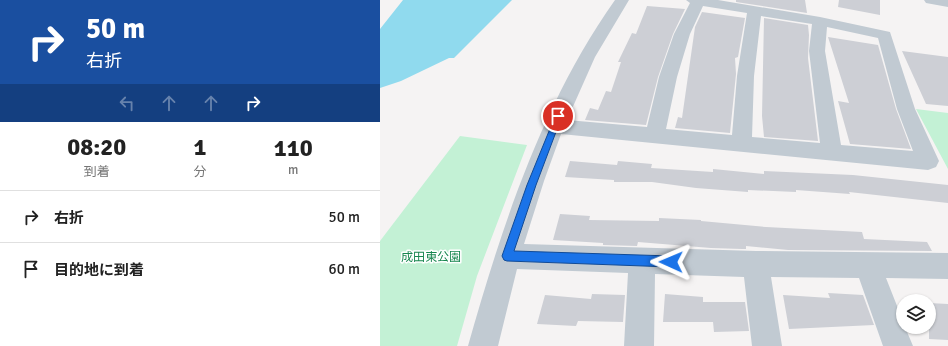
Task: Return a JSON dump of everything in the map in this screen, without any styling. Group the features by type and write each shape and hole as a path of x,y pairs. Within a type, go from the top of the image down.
{"street":[{"path":"483,346 507,256 531,185 554,126 577,74 609,19 622,0"},
{"path":"554,126 655,136 832,151 928,161 906,109 885,35 820,21 695,0 668,77 655,136"},
{"path":"931,0 948,3"},
{"path":"742,143 747,51 755,10"},
{"path":"820,21 817,51 832,151"},
{"path":"507,256 756,264 948,266"},
{"path":"639,346 642,261"},
{"path":"756,264 767,346"},
{"path":"867,264 898,346"}],"green space":[{"path":"916,109 948,113 948,169"},
{"name":"成田東公園","path":"460,136 527,145 477,276 457,346 380,346 380,241"}],"water":[{"path":"403,0 512,0 454,58 449,58 401,81 380,88 380,29"}],"building":[{"path":"736,0 805,0 807,13 736,2"},
{"path":"839,0 880,0 880,15 838,7"},
{"path":"647,6 685,9 673,34 658,77 646,125 585,120 590,108 598,110 606,91 611,92 621,62 618,62 632,33 636,34"},
{"path":"702,12 745,18 738,57 735,58 736,74 730,133 675,128 678,117 682,118 695,27"},
{"path":"764,18 808,25 808,58 818,141 764,137 762,116"},
{"path":"828,37 878,45 896,109 911,149 850,144 838,101 849,103"},
{"path":"902,51 948,57 948,106 926,104"},
{"path":"570,161 617,165 618,161 652,164 651,168 713,172 713,169 764,174 764,171 853,175 948,185 948,203 849,192 850,194 796,190 796,192 748,190 748,192 696,188 652,182 614,182 614,180 565,177"},
{"path":"560,214 590,216 589,220 659,221 659,218 701,220 766,227 862,232 864,239 927,242 932,251 788,250 746,246 746,249 742,249 638,242 637,246 603,245 603,243 553,240"},
{"path":"828,293 863,295 874,325 789,329 783,295 830,298"},
{"path":"592,294 625,295 623,322 578,321 576,326 537,324 545,295 591,299"},
{"path":"665,294 703,297 703,302 745,302 749,331 714,332 713,322 663,322"},
{"path":"936,303 948,304 948,340 929,339 929,334 936,334"}],"route":[{"path":"558,116 531,185 507,256 671,262"}]}
